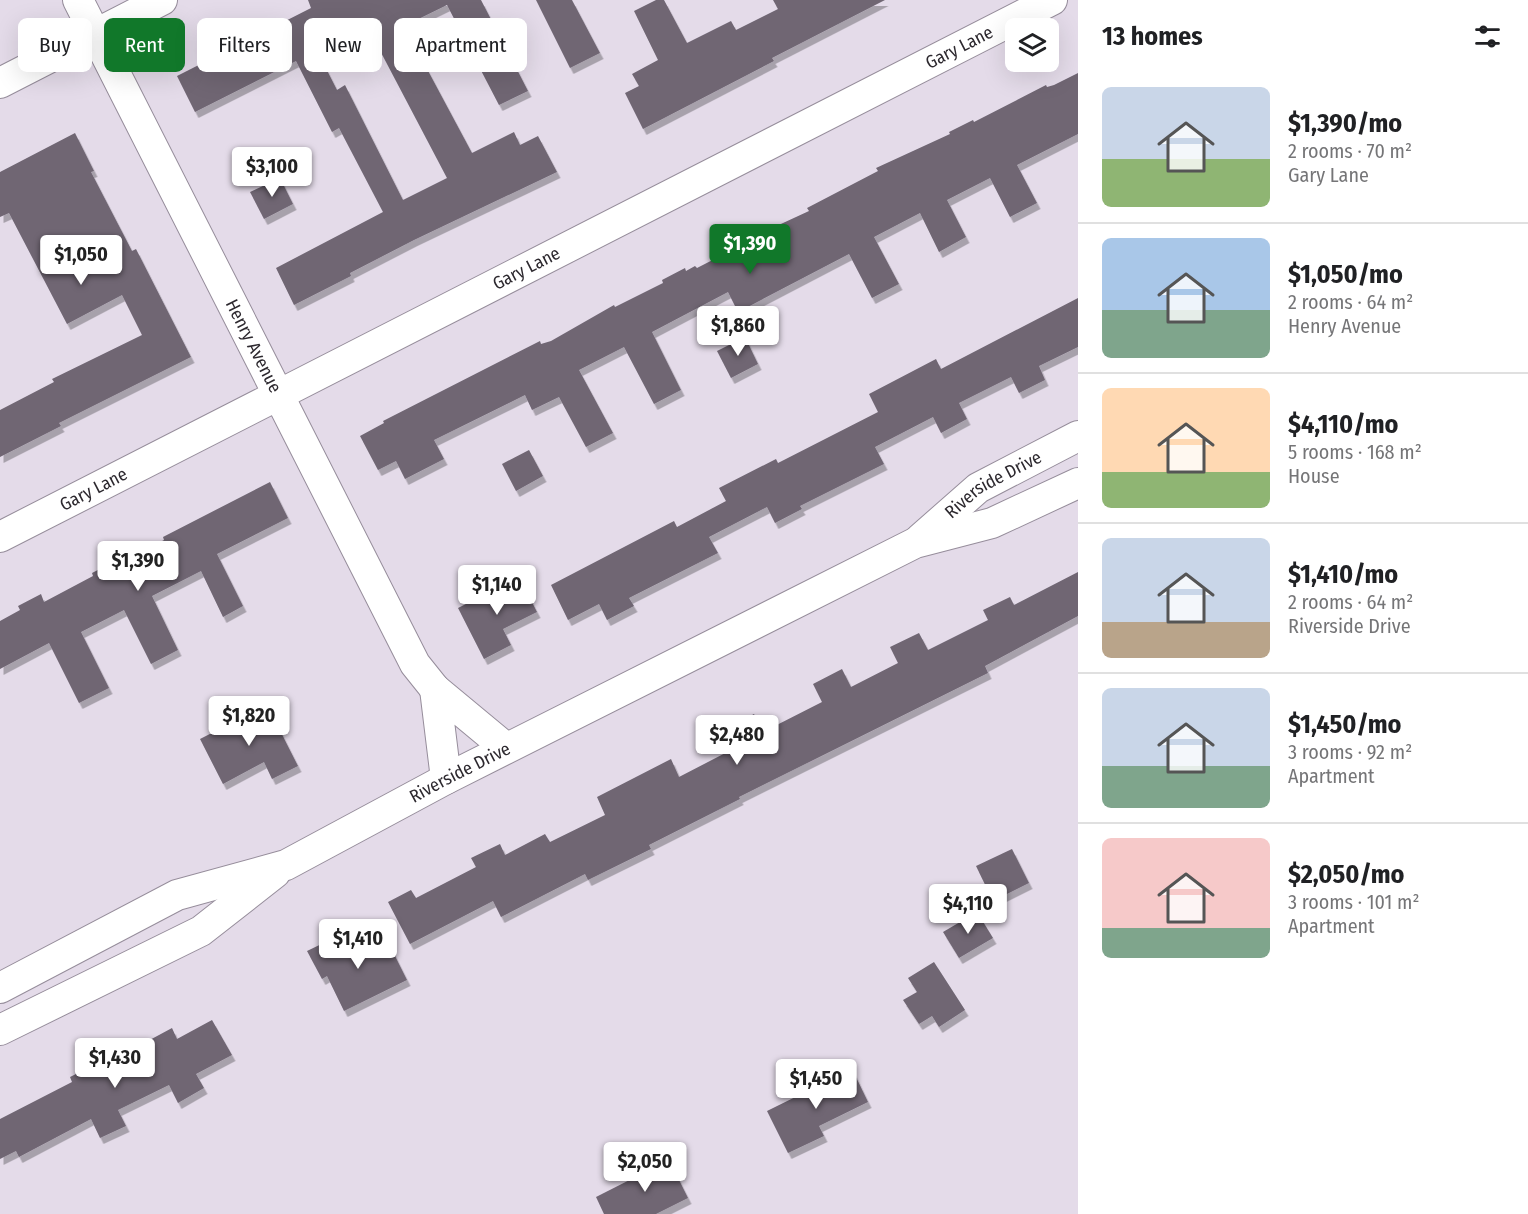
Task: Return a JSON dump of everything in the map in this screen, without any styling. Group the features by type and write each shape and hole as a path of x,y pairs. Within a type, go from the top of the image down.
{"street":[{"name":"Henry Avenue","path":"78,0 415,664 435,689 506,748"},
{"path":"0,83 162,0"},
{"name":"Gary Lane","path":"0,537 1052,0"},
{"name":"Riverside Drive","path":"915,543 978,488 1078,436"},
{"name":"Riverside Drive","path":"0,988 177,895 286,865 506,748 915,543 992,523 1078,483"},
{"path":"435,689 446,779"},
{"path":"0,1030 201,931 286,865"}],"building":[{"path":"308,0 481,0 490,18 454,18 447,5 420,18 394,18 394,72 429,72 472,153 514,132 520,145 538,136 557,172 414,240 294,305 276,268 383,212 339,128 332,132 296,61 292,63 291,18 311,8","holes":["304,18 382,18 382,54 447,178 403,200 345,85 337,90 328,72 304,72"]},
{"path":"536,0 572,0 600,53 570,68"},
{"path":"656,0 664,0 687,43 731,21 736,30 778,9 773,0 885,0 772,58 774,61 643,129 625,93 639,86 632,74 658,60 634,11"},
{"path":"197,66 197,72 274,72 195,112 177,76"},
{"path":"482,72 518,72 528,91 499,105"},
{"path":"1078,73 1078,134 1017,165 1037,203 1010,217 990,178 947,200 966,237 939,252 920,213 874,237 899,284 872,298 849,254 738,312 728,292 652,332 681,390 654,404 624,347 579,370 613,433 586,447 559,397 532,410 525,395 434,440 444,459 405,479 396,461 378,470 360,436 384,423 383,421 540,341 541,344 551,341 614,305 615,307 663,283 662,280 685,268 686,271 695,266 697,268 736,248 735,245 809,211 807,208 878,171 876,168 950,134 949,132 973,120 974,122 1046,85 1047,87 1054,85"},
{"path":"75,133 94,171 91,172 132,251 136,249 191,357 59,423 61,426 0,457 0,410 54,382 52,379 142,335 122,295 67,324 9,213 0,217 0,172"},
{"path":"280,178 293,204 264,219 250,192"},
{"path":"1078,298 1078,347 1039,366 1045,380 1019,393 1011,377 959,403 967,419 941,433 933,417 875,447 884,464 800,506 802,509 775,523 767,507 709,537 718,553 629,598 634,606 607,620 599,604 568,620 551,585 674,521 677,527 726,501 719,488 776,459 778,463 878,412 869,394 936,359 941,369"},
{"path":"745,337 758,364 731,378 717,351"},
{"path":"529,450 543,476 516,491 502,464"},
{"path":"270,482 288,518 217,554 243,606 223,617 201,571 152,596 178,650 151,664 124,610 81,632 109,688 79,703 49,643 0,669 0,621 20,610 18,606 41,594 44,602 93,576 92,573 117,560 119,564 164,540 163,537"},
{"path":"1078,572 1078,616 985,666 988,673 739,797 740,799 649,845 651,849 588,880 585,874 501,917 493,901 410,944 388,902 411,890 416,898 476,867 471,858 500,844 505,855 545,834 550,842 605,815 597,797 671,759 679,777 735,748 726,729 754,714 763,732 822,702 813,684 842,669 851,687 898,663 890,647 919,633 928,650 988,620 983,610 1010,597 1014,605"},
{"path":"519,577 537,612 503,629 511,645 484,659 458,608"},
{"path":"267,705 298,766 272,779 264,762 223,784 200,739"},
{"path":"1012,849 1029,883 993,901 976,866"},
{"path":"977,912 993,938 959,958 943,932"},
{"path":"384,934 407,980 344,1011 327,976 322,979 307,951 336,937 344,954"},
{"path":"934,962 965,1010 939,1027 932,1016 919,1024 903,1000 917,992 908,978"},
{"path":"212,1020 232,1055 196,1074 204,1088 178,1103 169,1085 118,1110 126,1126 100,1138 91,1119 19,1157 16,1151 0,1159 0,1119 72,1082 70,1077 94,1065 96,1070 148,1045 146,1042 172,1028 177,1039"},
{"path":"852,1069 868,1102 819,1126 824,1136 788,1153 767,1111"},
{"path":"669,1160 688,1198 656,1214 604,1214 596,1197"}]}
